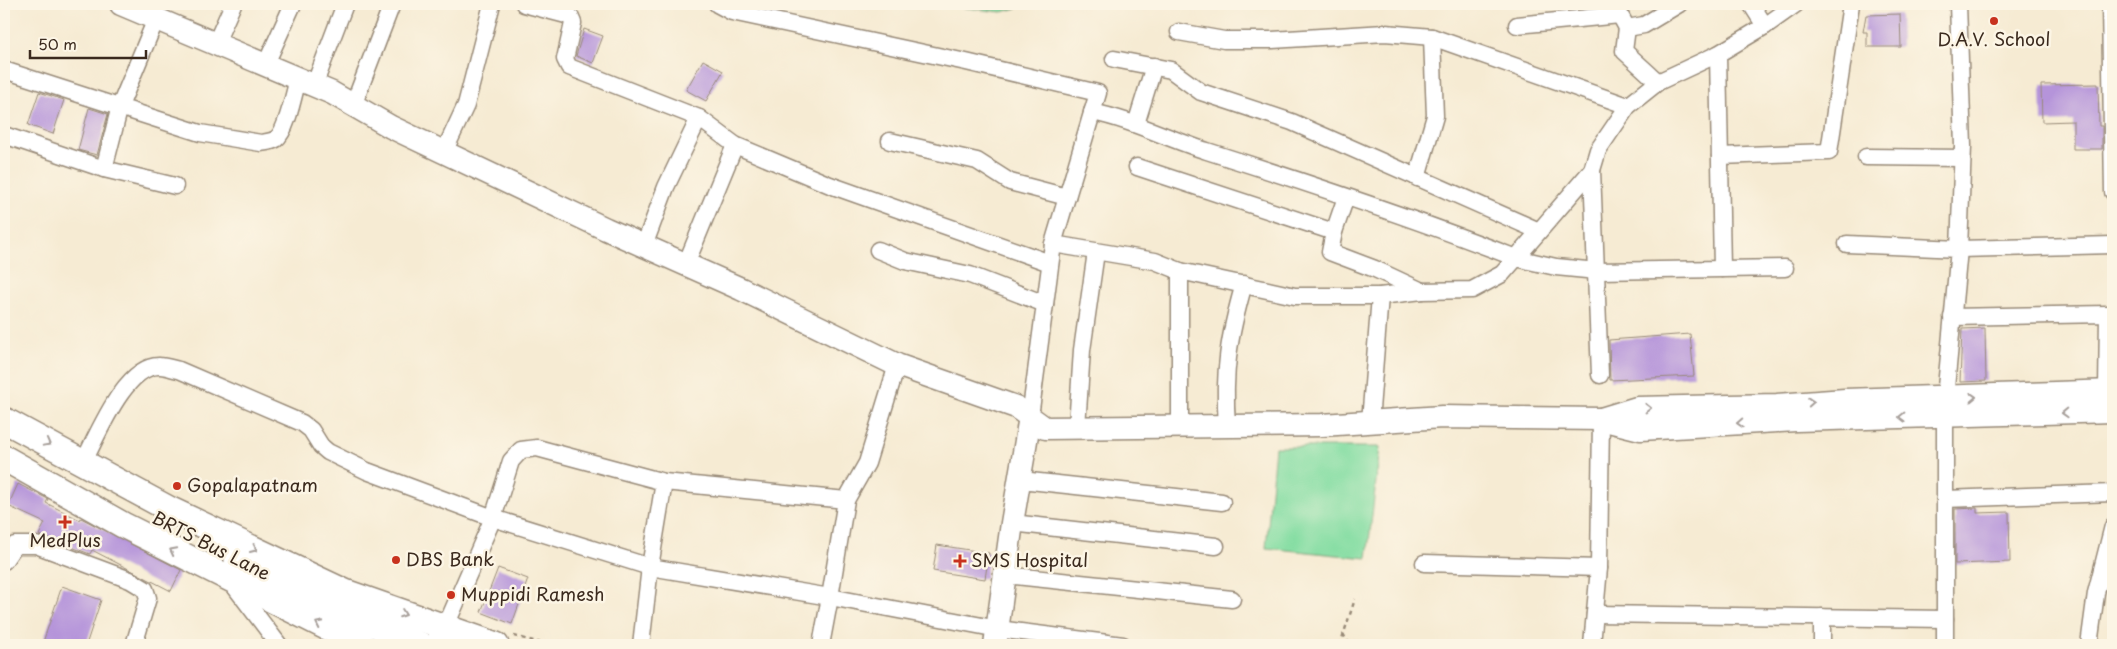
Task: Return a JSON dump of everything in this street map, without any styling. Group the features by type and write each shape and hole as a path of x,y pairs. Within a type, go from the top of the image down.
{"main road":[{"path":"4,420 169,509 440,637 496,645"},
{"name":"BRTS Bus Lane","path":"4,440 309,596 421,645"},
{"path":"4,458 123,525 229,580 362,645"}],"street":[{"path":"121,4 306,83 391,127 686,264 897,365 1016,407 1045,428 1226,426 1370,422 1442,417 1601,419 1641,429 1796,420 1946,407 2111,398 2108,314 1952,316"},
{"path":"215,45 233,4"},
{"path":"265,66 293,4"},
{"path":"4,70 200,133 261,143 270,142 277,138 283,128 345,4"},
{"path":"353,106 392,4"},
{"path":"444,152 466,106 492,4"},
{"path":"524,4 570,16 573,23 565,59 569,67 699,118 735,146 830,185 1050,263"},
{"path":"717,4 732,12 966,62 1098,93 1053,244 1021,480 1012,523 996,637"},
{"path":"1517,25 1620,16 1644,25 1679,4"},
{"path":"1751,4 1765,26"},
{"path":"1600,375 1592,170 1598,150 1628,106 1658,82 1718,54 1765,26 1796,4"},
{"path":"1720,156 1829,152 1851,4"},
{"path":"1945,645 1944,499 1946,407 1959,248 1962,158 1958,4"},
{"path":"2110,4 2113,192"},
{"path":"1620,16 1624,51 1658,82"},
{"path":"104,169 120,106 156,19"},
{"path":"1179,32 1224,40 1272,40 1385,33 1432,37 1628,106"},
{"path":"1417,178 1435,116 1432,37"},
{"path":"1718,54 1722,269"},
{"path":"1114,59 1171,70 1201,92 1292,122 1540,231"},
{"path":"1136,124 1154,66"},
{"path":"1092,112 1121,118 1178,142 1346,197 1516,258 1556,267 1597,271 1785,268"},
{"path":"644,246 666,187 699,118"},
{"path":"4,134 104,169 175,186"},
{"path":"890,141 978,161 1010,182 1067,197"},
{"path":"686,264 735,146"},
{"path":"1866,157 1962,158"},
{"path":"1137,167 1334,232"},
{"path":"1053,244 1156,261 1180,271 1295,296 1380,296 1422,291 1472,290 1502,274 1592,170"},
{"path":"1346,197 1334,232 1330,252 1375,269 1422,291"},
{"path":"1847,244 1959,248 2113,245"},
{"path":"878,250 905,261 970,275 1045,304"},
{"path":"1077,427 1082,350 1096,252"},
{"path":"1180,271 1180,426"},
{"path":"1226,426 1224,385 1227,352 1231,327 1244,284"},
{"path":"1370,422 1380,296"},
{"path":"821,645 846,500 867,463 897,365"},
{"path":"83,463 129,382 143,370 159,366 179,370 302,423 311,430 321,446 328,452 367,471 493,518 650,567 830,597 996,637 1123,645"},
{"path":"1592,645 1599,568 1601,419"},
{"path":"440,637 493,518 510,461 522,450 537,448 664,482 846,500"},
{"path":"1021,480 1222,502"},
{"path":"641,645 650,567 664,482"},
{"path":"1944,499 2113,493"},
{"path":"1012,523 1216,546"},
{"path":"2089,645 2096,593 2113,526"},
{"path":"4,561 16,545 36,545 130,580 145,589 148,598 134,645"},
{"path":"1424,563 1599,568"},
{"path":"1005,575 1232,599"},
{"path":"229,580 279,645"},
{"path":"1595,614 1944,619"},
{"path":"1822,617 1822,645"}],"path":[{"path":"1340,645 1342,633 1355,599"},
{"path":"1342,633 1350,645"}],"green space":[{"path":"932,4 1031,4 1002,12"},
{"path":"1275,447 1380,447 1367,558 1266,548"}],"building":[{"path":"1900,14 1901,47 1867,47 1867,32 1863,32 1866,15"},
{"path":"584,29 603,36 593,63 576,56"},
{"path":"703,60 723,71 706,101 686,90"},
{"path":"2098,84 2099,126 2102,126 2102,149 2073,149 2073,121 2042,122 2041,85"},
{"path":"39,92 64,100 53,134 28,125"},
{"path":"89,108 108,114 97,155 78,150"},
{"path":"1985,328 1986,381 1960,382 1962,329"},
{"path":"1690,334 1694,376 1610,380 1609,340"},
{"path":"18,484 48,499 46,503 80,520 81,518 181,570 171,591 92,550 90,554 39,535 45,523 8,506"},
{"path":"1977,508 1977,513 2009,512 2010,562 1955,564 1955,509"},
{"path":"937,545 989,553 985,579 933,571"},
{"path":"498,568 528,579 512,624 481,612"},
{"path":"62,586 101,600 86,645 42,645"}],"place":[{"name":"D.A.V. School","path":"1994,21"},
{"name":"Gopalapatnam","path":"177,486"},
{"name":"MedPlus","path":"65,522"},
{"name":"DBS Bank","path":"396,560"},
{"name":"SMS Hospital","path":"960,561"},
{"name":"Muppidi Ramesh","path":"451,595"}]}
